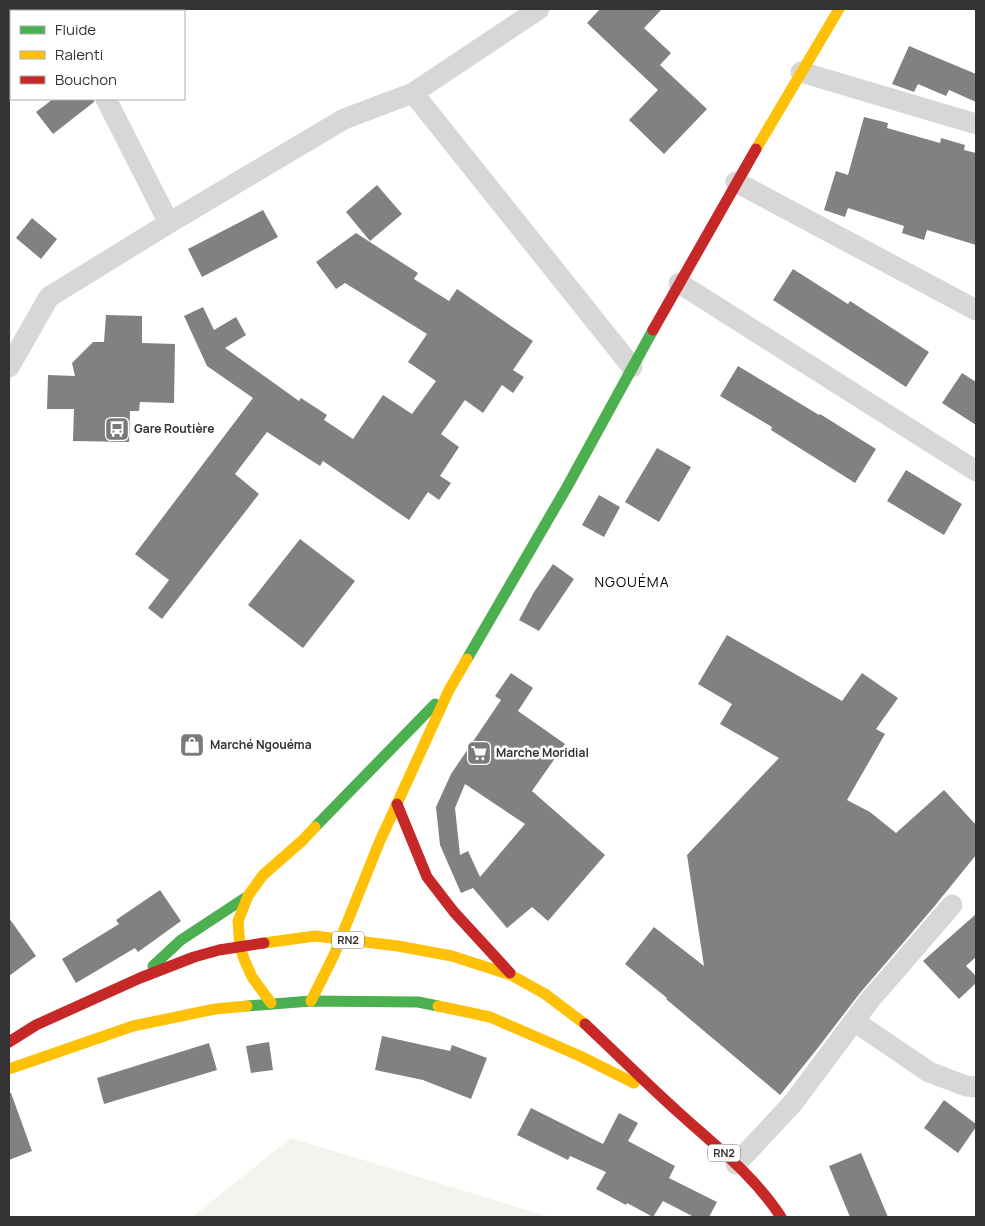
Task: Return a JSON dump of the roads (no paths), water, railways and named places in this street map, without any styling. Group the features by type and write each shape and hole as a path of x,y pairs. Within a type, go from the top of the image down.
{"main road":[{"path":"311,1001 334,955 379,843 448,690 568,487 632,367 736,182 839,9"},
{"path":"271,1003 252,977 240,947 238,921 248,896 263,875 303,840 448,690"},
{"path":"397,804 426,877 454,912 511,974"},
{"path":"140,978 181,940 248,896"},
{"name":"RN2","path":"9,1042 36,1025 140,978 194,957 219,950 315,936 398,946 452,956 511,974 545,994 585,1024 660,1096 736,1164 772,1203 781,1217"},
{"name":"RN2","path":"9,1069 133,1026 215,1009 311,1001 418,1002 490,1017 580,1056 660,1096"}],"street":[{"path":"9,367 49,297 344,119 412,94 539,9"},
{"path":"801,72 976,124"},
{"path":"412,94 632,367"},
{"path":"107,100 169,223"},
{"path":"736,182 976,310"},
{"path":"679,283 976,472"},
{"path":"736,1164 793,1103 869,1001 952,905"},
{"path":"854,1021 929,1072 966,1086 976,1086"}],"place":[{"name":"Gare Routière","path":"117,429"},
{"name":"Marché Ngouéma","path":"192,745"},
{"name":"Marche Moridial","path":"479,753"}],"district":[{"name":"NGOUÉMA","path":"632,582"}]}
